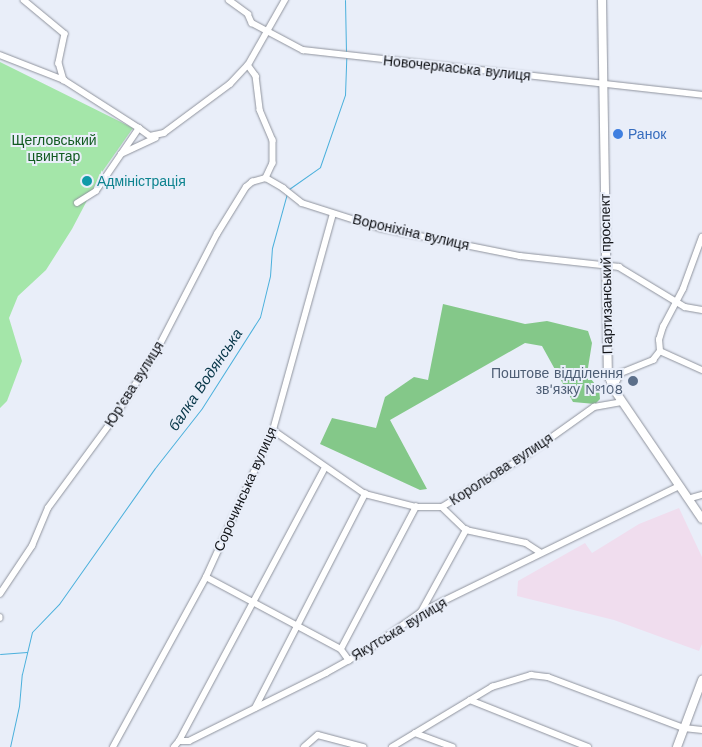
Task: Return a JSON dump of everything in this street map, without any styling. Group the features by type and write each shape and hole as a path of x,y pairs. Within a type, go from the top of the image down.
{"street":[{"path":"24,0 65,34 59,63 64,80"},
{"name":"Новочеркаська вулиця","path":"229,0 248,14 252,23 303,50 341,56 702,95"},
{"path":"121,154 164,134 230,84 248,64 285,0"},
{"name":"Партизанський проспект","path":"602,0 608,367 613,388 702,519"},
{"path":"0,55 64,80 150,136 164,134"},
{"path":"248,64 256,76 260,110 273,140 273,163 266,178"},
{"path":"77,203 96,191 139,128"},
{"name":"Вороніхіна вулиця","path":"266,178 284,188 302,203 380,228 520,256 619,267 685,307 702,310"},
{"name":"Юр’єва вулиця","path":"0,594 32,546 48,508 112,421 157,350 217,234 246,187 252,182 266,178"},
{"name":"Сорочинська вулиця","path":"113,747 206,577 273,430 333,214"},
{"path":"613,388 621,373 653,360 660,350 659,340 663,327 676,301 702,237"},
{"path":"660,350 702,370"},
{"name":"Корольова вулиця","path":"273,430 364,494 416,507 442,507 524,457 594,408 623,402"},
{"path":"174,747 325,468"},
{"name":"Якутська вулиця","path":"178,741 189,741 256,708 349,660 421,612 540,552 679,486"},
{"path":"256,708 364,494"},
{"path":"688,499 702,495"},
{"path":"341,649 416,507"},
{"path":"442,507 466,530 526,543 540,552"},
{"path":"421,612 466,530"},
{"path":"206,577 341,649 349,660"},
{"path":"392,747 401,744 415,733 492,687 512,679 531,675 540,676 684,728 702,730"},
{"path":"677,747 702,680"},
{"path":"470,700 588,747"},
{"path":"415,733 453,747"},
{"path":"304,747 318,735 363,747"}],"shaded area":[{"path":"679,508 702,557 702,644 699,651 614,620 517,596 518,581 585,543 592,553 639,524"}],"green space":[{"name":"Щегловський цвинтар","path":"0,62 133,128 102,172 72,229 46,270 18,296 9,318 22,361 7,401 0,408"},
{"path":"443,304 525,324 547,321 588,331 592,343 587,374 599,389 600,399 595,404 573,402 542,346 525,343 390,420 427,489 420,490 320,444 332,418 376,428 385,397 414,377 428,380"}],"waterway":[{"name":"балка Водянська","path":"345,0 346,52"},
{"name":"балка Водянська","path":"289,189 320,167 345,95 346,58"},
{"name":"балка Водянська","path":"10,747 19,706 22,674 32,632 59,604 155,468 202,408 260,317 270,276 272,248 287,193"},
{"path":"0,654 27,652"}],"place":[{"name":"Ранок","path":"618,134"},
{"name":"Адміністрація","path":"87,181"},
{"name":"Поштове відділення зв'язку №108","path":"633,381"}]}
